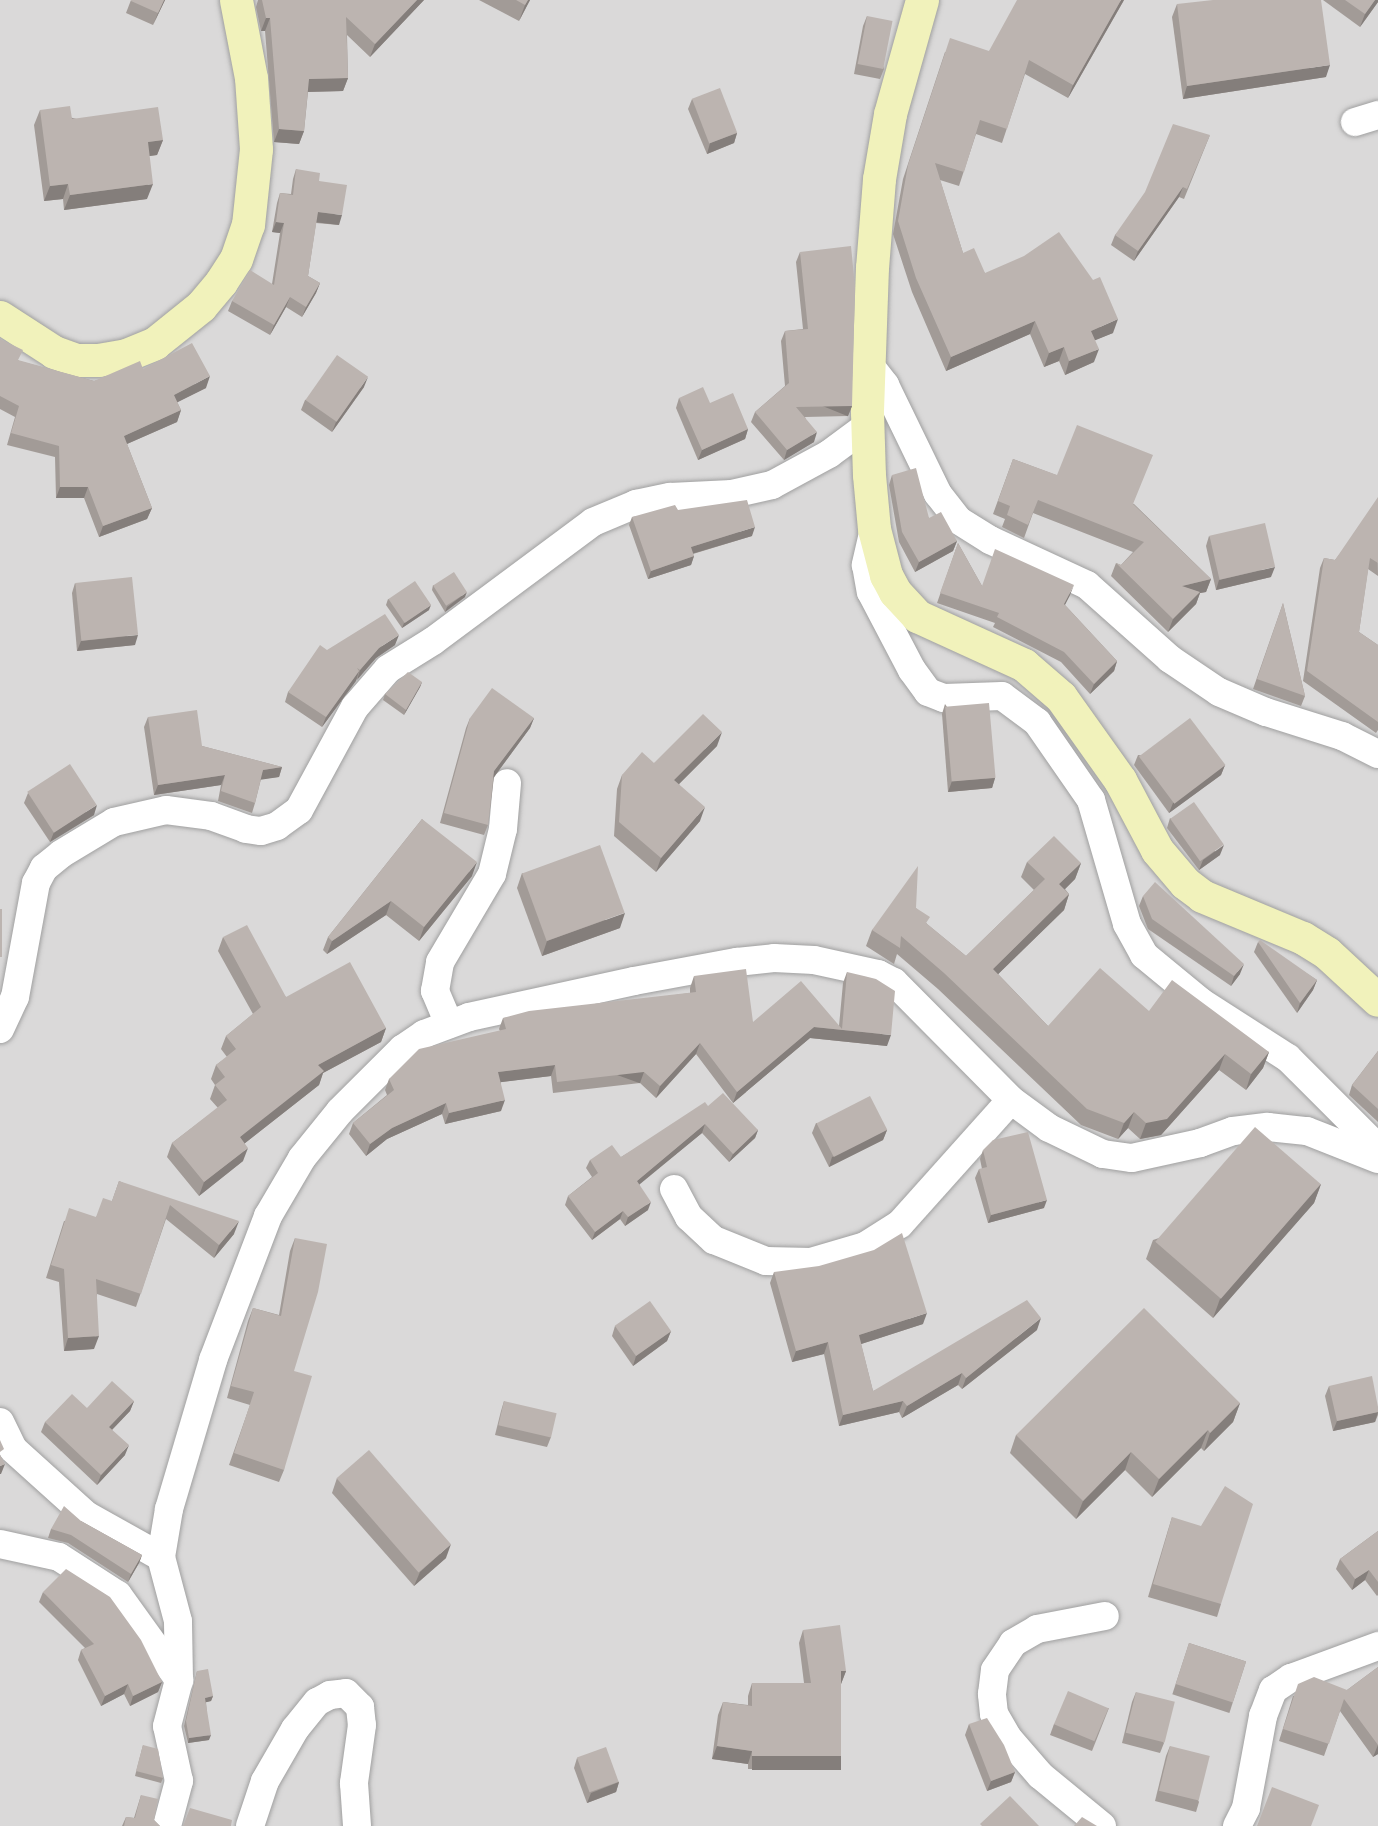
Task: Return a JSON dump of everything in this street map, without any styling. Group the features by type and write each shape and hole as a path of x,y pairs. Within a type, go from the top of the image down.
{"street":[{"path":"0,317 54,352 76,360 98,360 126,355 155,343 201,306 221,282 236,259 248,225 256,149 251,78 236,0"},
{"path":"922,0 890,114 879,179 868,363 867,426 874,529 886,574 895,592 917,616 1014,659 1061,697 1120,780 1157,850 1185,883 1202,896 1303,938 1327,953 1378,1000"},
{"path":"868,363 885,385 938,494 958,520 990,540 1087,585 1170,659 1218,692 1266,712 1342,736 1378,754"},
{"path":"0,1029 15,997 36,883 44,868 61,854 114,822 165,810 211,816 246,829 261,831 277,826 298,810 355,707 388,669 433,641 593,522 636,504 670,497 732,494 772,485 829,454 867,426"},
{"path":"874,529 866,565 871,592 912,670 928,692 944,698 1002,696 1037,722 1091,800 1125,915 1144,955 1201,1002 1288,1058 1378,1148"},
{"path":"449,1023 435,991 440,962 492,874 503,829 507,783"},
{"path":"167,1826 179,1781 167,1726 179,1680 178,1621 161,1557 169,1509 213,1360 268,1216 302,1158 340,1110 402,1049 449,1023 634,981 737,962 774,958 814,960 878,974 894,982 1011,1100 1049,1128 1103,1154 1132,1158 1200,1143 1233,1131 1268,1126 1307,1131 1378,1159"},
{"path":"674,1189 689,1217 714,1240 766,1261 811,1262 865,1246 900,1224 1011,1100"},
{"path":"0,1422 14,1449 86,1515 161,1557"},
{"path":"0,1545 59,1557 118,1595 179,1680"},
{"path":"1102,1826 1040,1775 1008,1738 994,1714 992,1694 995,1670 1013,1643 1037,1629 1105,1616"},
{"path":"1237,1826 1246,1808 1263,1716 1273,1690 1291,1678 1378,1646"},
{"path":"250,1826 265,1781 295,1729 317,1702 330,1695 346,1693 360,1707 362,1725 354,1783 357,1826"}],"shaded area":[{"path":"0,0 1378,0 1378,1826 0,1826"}],"building":[{"path":"131,0 164,0 158,13"},
{"path":"262,0 417,0 375,44 346,17 348,78 309,79 304,131 279,129 270,18 266,18"},
{"path":"516,0 528,0 525,5"},
{"path":"1017,0 1121,0 1073,85 1029,60 1007,129 980,120 964,172 935,163 963,253 974,248 985,273 1024,256 1059,232 1093,280 1100,277 1118,319 1091,331 1099,349 1069,361 1064,347 1049,353 1035,321 951,357 916,278 898,221 908,165 950,38 989,51"},
{"path":"1213,0 1321,0 1330,65 1187,86 1177,4"},
{"path":"1345,0 1375,0 1365,14"},
{"path":"867,16 893,21 883,69 858,64"},
{"path":"720,88 737,133 709,144 692,99"},
{"path":"70,106 72,119 158,107 163,140 148,142 153,184 70,195 68,184 50,186 40,110"},
{"path":"1173,124 1210,135 1187,189 1183,187 1138,251 1115,235 1145,192"},
{"path":"296,169 320,173 319,181 347,185 342,215 318,212 308,276 320,283 306,307 290,297 274,325 232,301 250,270 274,285 284,223 276,222 280,193 293,195"},
{"path":"851,246 855,287 852,406 796,407 817,432 787,450 755,412 789,383 785,331 808,329 800,252"},
{"path":"0,339 23,350 18,360 94,381 140,361 143,369 192,343 210,376 174,395 181,410 124,436 152,508 103,526 88,487 60,487 59,446 11,433 19,406 0,396"},
{"path":"337,355 368,377 337,422 305,400"},
{"path":"703,387 710,403 733,393 748,429 702,450 679,398"},
{"path":"1077,425 1153,455 1133,504 1211,579 1182,586 1200,592 1173,619 1116,563 1121,565 1144,542 1038,500 1028,525 1007,515 1010,506 998,501 1013,459 1057,475"},
{"path":"916,468 929,518 941,512 957,541 919,562 902,532 892,475"},
{"path":"1378,497 1378,563 1370,558 1359,632 1378,645 1378,722 1307,671 1324,558 1335,560"},
{"path":"747,500 755,527 691,547 694,556 651,571 632,517 675,505 678,510"},
{"path":"1265,523 1275,567 1220,580 1209,536"},
{"path":"958,543 982,586 995,549 1074,585 1064,604 1117,661 1094,684 1064,652 997,617 999,613 940,593"},
{"path":"454,572 467,592 446,606 433,586"},
{"path":"132,577 138,635 81,641 75,583"},
{"path":"415,581 431,605 405,623 388,599"},
{"path":"1283,603 1305,696 1257,679"},
{"path":"385,614 399,635 379,648 360,670 357,668 359,671 326,717 288,692 320,645 327,650"},
{"path":"408,672 422,682 406,710 385,694"},
{"path":"492,688 534,718 494,771 488,825 444,813 470,718"},
{"path":"989,703 996,778 952,782 945,707"},
{"path":"197,710 202,746 282,767 263,770 255,803 221,791 225,775 158,785 148,717"},
{"path":"703,714 722,732 674,780 705,807 661,858 619,822 622,775 642,752 654,763"},
{"path":"1190,718 1226,765 1174,804 1139,757"},
{"path":"70,764 97,805 54,833 27,792"},
{"path":"1194,802 1224,845 1200,861 1170,819"},
{"path":"422,819 477,862 424,927 391,901 332,941 328,937"},
{"path":"1054,836 1081,863 1059,884 1069,894 993,969 1048,1026 1100,968 1149,1011 1172,980 1269,1052 1251,1074 1225,1054 1167,1119 1146,1123 1134,1112 1124,1123 1087,1109 944,973 901,936 900,948 872,930 918,866 916,908 930,917 926,923 966,956 1045,879 1027,862"},
{"path":"600,845 625,913 547,941 522,873"},
{"path":"1155,882 1244,964 1234,976 1152,919 1143,896"},
{"path":"0,909 2,909 2,957 0,957"},
{"path":"247,925 286,997 350,962 386,1028 318,1065 324,1071 240,1137 248,1148 204,1182 172,1143 227,1100 215,1085 225,1077 216,1065 236,1049 226,1036 261,1007 223,937"},
{"path":"1260,940 1317,980 1300,1003 1258,942"},
{"path":"746,969 753,1022 801,981 842,1029 847,972 876,979 895,991 891,1035 814,1027 737,1092 700,1043 660,1086 644,1072 557,1082 555,1065 498,1072 505,1100 449,1113 446,1103 392,1128 370,1144 353,1123 394,1090 389,1079 419,1049 506,1029 503,1018 529,1011 696,992 694,976"},
{"path":"1378,1051 1378,1109 1352,1085"},
{"path":"723,1093 758,1130 733,1154 705,1124 637,1181 651,1202 628,1217 623,1211 595,1232 568,1196 598,1173 590,1160 612,1145 621,1157 705,1102 708,1106"},
{"path":"870,1096 887,1130 834,1157 817,1123"},
{"path":"1255,1127 1321,1184 1221,1299 1155,1242"},
{"path":"1028,1132 1047,1200 991,1215 979,1169 987,1167 983,1150 993,1140"},
{"path":"119,1181 239,1221 219,1245 170,1205 141,1294 96,1279 99,1336 68,1338 64,1269 51,1265 69,1208 96,1217 103,1198 112,1201"},
{"path":"902,1233 927,1313 859,1335 873,1391 1027,1300 1041,1318 966,1378 962,1373 907,1406 903,1401 843,1415 828,1342 796,1351 774,1272 819,1266 874,1250"},
{"path":"295,1238 327,1244 318,1292 294,1371 312,1376 284,1470 234,1453 254,1392 231,1386 253,1308 281,1316"},
{"path":"650,1301 671,1331 636,1356 615,1326"},
{"path":"1144,1308 1240,1403 1210,1433 1208,1430 1159,1479 1131,1452 1083,1501 1016,1435"},
{"path":"1372,1376 1378,1412 1337,1421 1329,1386"},
{"path":"112,1381 134,1401 109,1427 129,1445 101,1475 45,1422 72,1394 87,1408"},
{"path":"504,1401 557,1413 551,1438 498,1425"},
{"path":"0,1440 4,1449 0,1452"},
{"path":"369,1450 451,1544 419,1573 337,1478"},
{"path":"0,1455 5,1464 0,1466"},
{"path":"1225,1486 1253,1504 1221,1604 1153,1584 1172,1517 1201,1526"},
{"path":"64,1506 81,1521 142,1555 131,1574 71,1535 51,1529"},
{"path":"1378,1531 1378,1582 1369,1570 1355,1579 1340,1559"},
{"path":"66,1569 110,1597 141,1640 162,1682 133,1696 128,1684 105,1696 81,1650 94,1644 43,1592"},
{"path":"840,1625 846,1671 841,1671 841,1756 752,1756 752,1751 717,1746 723,1702 752,1706 752,1683 811,1683 803,1630"},
{"path":"1189,1643 1246,1662 1233,1702 1176,1684"},
{"path":"1378,1667 1378,1745 1344,1699 1329,1744 1283,1729 1298,1684 1314,1677 1347,1690"},
{"path":"208,1669 213,1696 205,1698 211,1735 189,1738 186,1721 197,1671"},
{"path":"1068,1691 1109,1708 1094,1741 1054,1724"},
{"path":"1136,1692 1175,1702 1165,1742 1126,1733"},
{"path":"987,1718 1004,1745 1015,1772 991,1781 969,1724"},
{"path":"143,1745 158,1749 163,1778 136,1771"},
{"path":"1170,1746 1210,1756 1199,1801 1159,1791"},
{"path":"606,1747 619,1782 590,1792 577,1758"},
{"path":"1272,1787 1319,1805 1311,1826 1257,1826"},
{"path":"141,1795 158,1799 154,1820 160,1826 124,1826 126,1817 135,1818"},
{"path":"1010,1796 1039,1826 982,1826 980,1824"},
{"path":"190,1808 232,1820 231,1826 183,1826"},
{"path":"1082,1817 1097,1826 1074,1826"}]}
